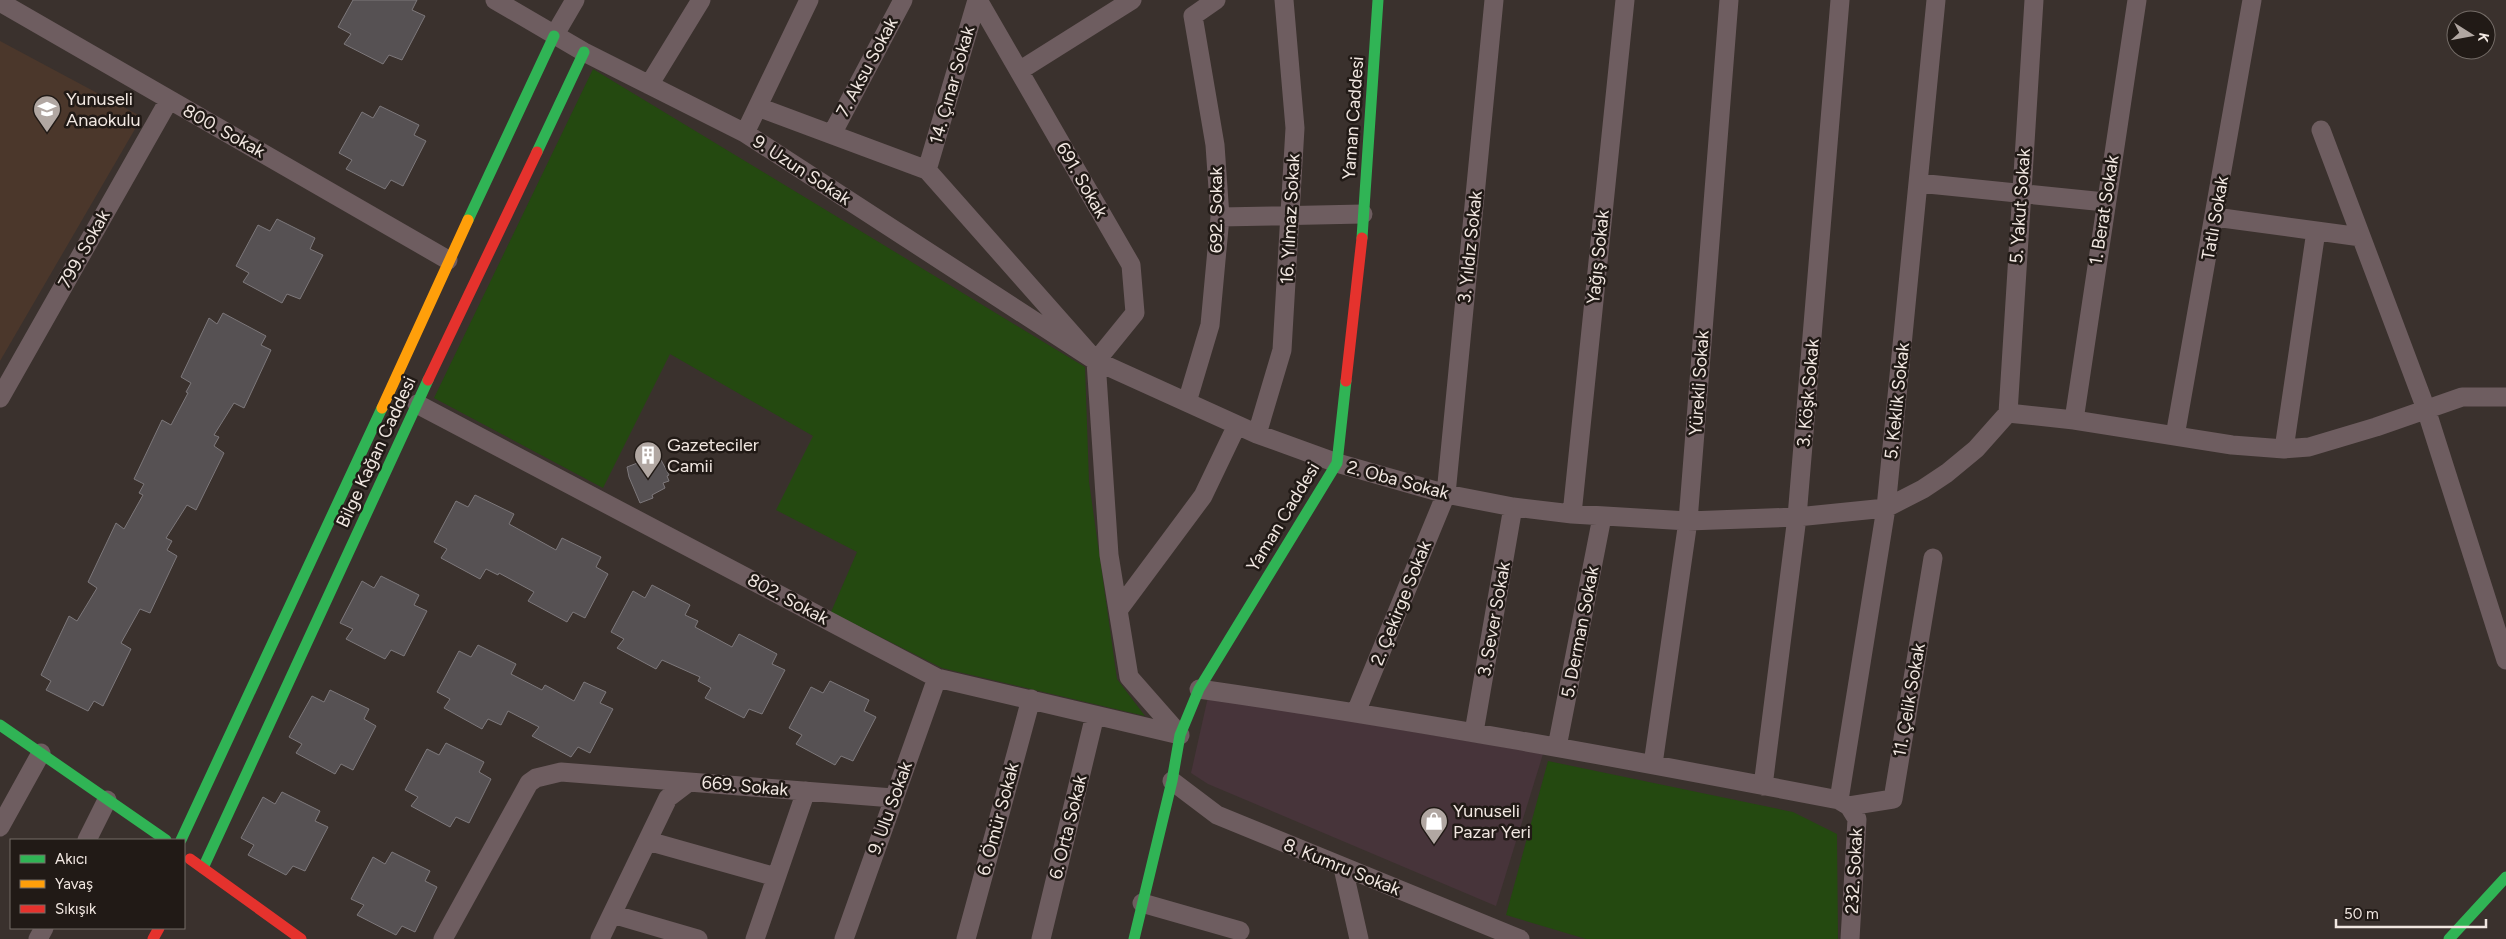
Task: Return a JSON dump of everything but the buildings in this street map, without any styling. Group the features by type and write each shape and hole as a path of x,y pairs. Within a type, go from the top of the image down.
{"street":[{"name":"9. Uzun Sokak","path":"497,0 554,36 745,133 1096,361"},
{"path":"554,36 575,0"},
{"path":"649,85 701,0"},
{"path":"745,133 808,0"},
{"name":"7. Aksu Sokak","path":"832,134 902,0"},
{"name":"691. Sokak","path":"978,0 1130,265 1135,313 1096,361"},
{"name":"14. Çınar Sokak","path":"927,170 978,0"},
{"path":"1019,71 1132,0"},
{"name":"692. Sokak","path":"1187,402 1210,325 1220,217 1215,145 1193,16 1216,0"},
{"name":"16. Yılmaz Sokak","path":"1258,434 1282,350 1295,128 1284,0"},
{"name":"Yaman Caddesi","path":"1134,939 1172,781 1180,735 1199,689 1337,463 1363,214 1378,0"},
{"name":"3. Yıldız Sokak","path":"1446,494 1494,0"},
{"name":"Yağış Sokak","path":"1572,514 1625,0"},
{"name":"Yürekli Sokak","path":"1653,764 1688,521 1729,0"},
{"name":"3. Köşk Sokak","path":"1763,786 1797,517 1840,0"},
{"name":"5. Keklik Sokak","path":"1844,803 1886,508 1936,0"},
{"name":"5. Yakut Sokak","path":"2008,413 2034,0"},
{"name":"1. Berat Sokak","path":"2074,420 2105,202 2137,0"},
{"name":"Tatlı Sokak","path":"2175,436 2252,0"},
{"name":"800. Sokak","path":"0,2 448,260"},
{"name":"Bilge Kağan Caddesi","path":"181,839 448,260 554,36"},
{"name":"Bilge Kağan Caddesi","path":"203,868 417,404 584,52"},
{"name":"799. Sokak","path":"0,398 169,100"},
{"path":"758,107 927,170 1096,361 1109,555 1130,678 1180,735"},
{"path":"2321,130 2426,409 2506,660"},
{"path":"1918,183 2105,202"},
{"path":"1220,217 1363,214"},
{"path":"2215,218 2361,237"},
{"path":"2284,449 2316,231"},
{"name":"2. Oba Sokak","path":"1096,361 1258,434 1337,463 1446,494 1513,507 1602,517 1688,521 1797,517 1886,508"},
{"path":"1886,508 1924,489 1947,473 1976,449 2008,413 2074,420 2232,445 2284,449 2309,447 2376,427 2462,397 2506,397"},
{"name":"802. Sokak","path":"417,404 937,678 1180,735"},
{"path":"1119,610 1203,496 1237,425"},
{"name":"2. Çekirge Sokak","path":"1356,712 1446,494"},
{"name":"3. Sever Sokak","path":"1474,732 1513,507"},
{"name":"5. Derman Sokak","path":"1557,747 1602,517"},
{"name":"11. Çelik Sokak","path":"1844,803 1893,799 1933,558"},
{"name":"9. Ulu Sokak","path":"844,939 937,678"},
{"path":"1199,689 1356,712 1474,732 1653,764 1844,803"},
{"name":"6. Ömür Sokak","path":"966,939 1031,699"},
{"name":"6. Orta Sokak","path":"1040,939 1095,715"},
{"path":"0,725 165,839"},
{"path":"0,827 41,754"},
{"path":"443,939 529,783 536,778 561,772 689,782"},
{"name":"8. Kumru Sokak","path":"1172,781 1217,815 1343,868 1478,932 1520,939"},
{"name":"669. Sokak","path":"600,939 668,798 689,782 893,798"},
{"path":"755,939 806,791"},
{"path":"88,839 107,800"},
{"name":"232. Sokak","path":"1844,803 1857,819 1850,939"},
{"path":"648,841 776,877"},
{"path":"187,860 203,868 301,939"},
{"path":"1343,868 1359,939"},
{"path":"2449,939 2506,877"},
{"path":"1142,903 1240,931"},
{"path":"612,914 665,934 698,939"}],"shaded area":[{"path":"0,41 142,117 0,361"},
{"name":"Yunuseli Pazar Yeri","path":"1208,697 1543,754 1496,906 1208,784 1191,773"}],"green space":[{"path":"593,69 1085,367 1089,482 1117,679 1145,716 942,668 831,612 857,552 776,510 813,436 670,354 603,488 434,398"},
{"path":"1548,761 1793,812 1837,834 1838,939 1586,939 1506,915"}],"traffic: fast":[{"path":"1362,238 1378,0"},
{"path":"468,220 554,36"},
{"path":"537,152 584,52"},
{"path":"203,868 428,380"},
{"path":"1134,939 1172,781 1180,735 1199,689 1337,463 1346,381"},
{"path":"181,839 382,408"},
{"path":"0,725 165,839"},
{"path":"2449,939 2506,877"}],"traffic: slow":[{"path":"382,408 468,220"}],"traffic: jam":[{"path":"428,380 537,152"},
{"path":"1346,381 1362,238"},
{"path":"190,859 301,939"},
{"path":"153,939 158,929"}],"place":[{"name":"Yunuseli Anaokulu","path":"47,133"},
{"name":"Gazeteciler Camii","path":"648,479"},
{"name":"Yunuseli Pazar Yeri","path":"1434,845"}]}
